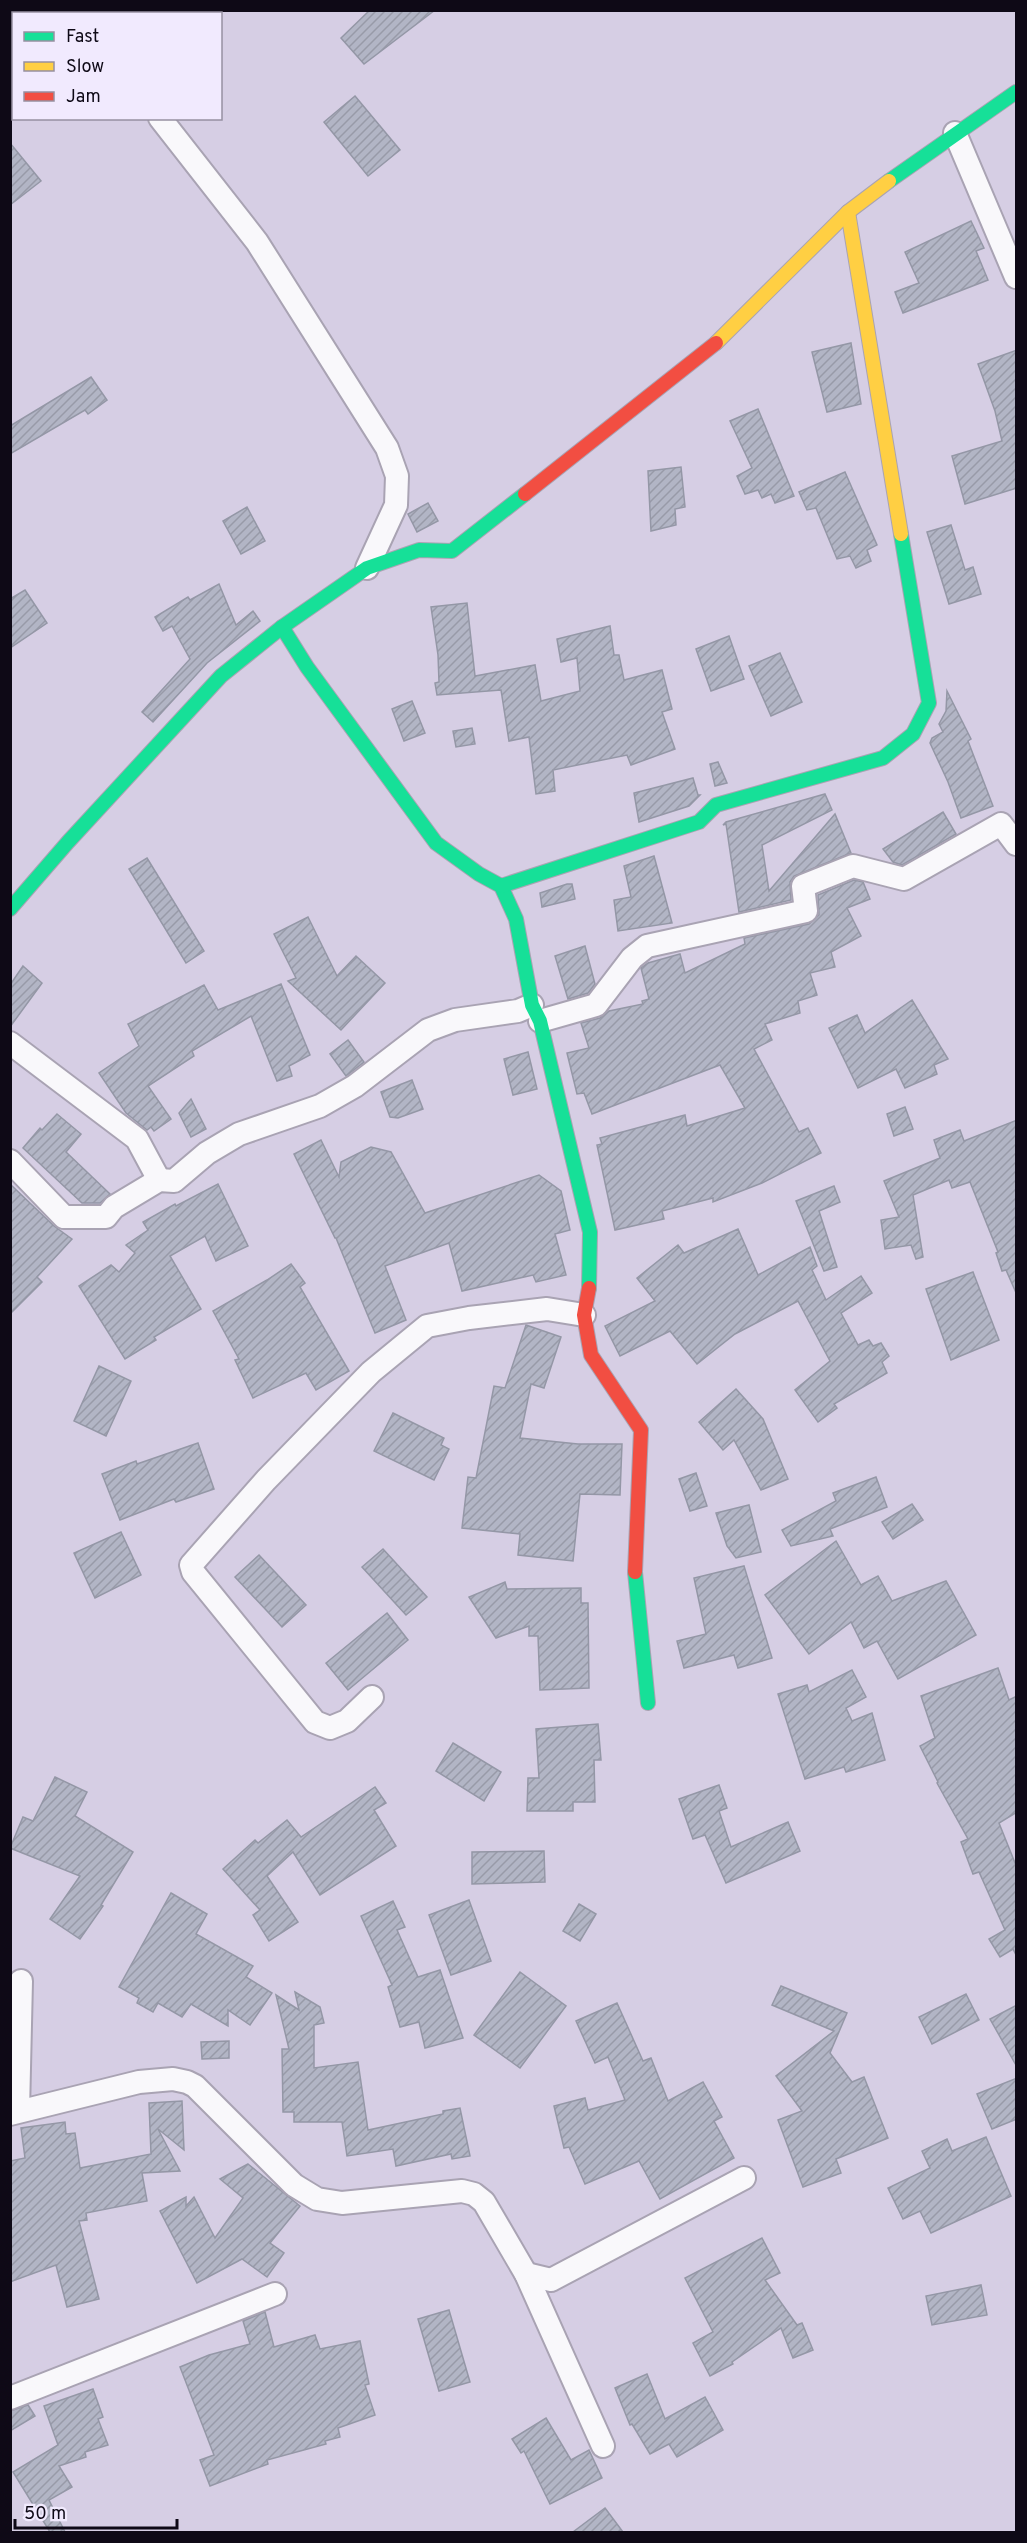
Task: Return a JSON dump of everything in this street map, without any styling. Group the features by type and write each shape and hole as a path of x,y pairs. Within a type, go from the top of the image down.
{"street":[{"path":"10,909 221,676 282,627 367,568 419,550 452,552 724,337 848,212 955,133 1017,92"},
{"path":"162,120 256,242 387,448 398,476 396,505 367,568"},
{"path":"955,133 1017,277"},
{"path":"501,886 699,822 716,805 884,758 913,734 930,703 848,212"},
{"path":"282,627 307,667 436,843 479,874 501,886 516,919 536,1013 590,1232 590,1281 584,1315 591,1355 641,1430 635,1572 648,1703"},
{"path":"10,1161 64,1217 106,1217 114,1207 159,1180 174,1181 207,1153 239,1134 320,1106 355,1086 428,1030 455,1020 518,1011 536,1013 596,1005 632,957 647,946 806,911 803,886 853,866 904,879 1001,824 1017,844"},
{"path":"10,1043 137,1139 159,1180"},
{"path":"372,1697 347,1721 330,1728 315,1722 193,1572 191,1565 266,1480 371,1372 427,1326 470,1318 547,1309 584,1315"},
{"path":"21,1981 14,2113 139,2082 173,2079 187,2082 294,2185 317,2199 342,2203 462,2191 474,2194 484,2202 526,2274 603,2446"},
{"path":"526,2274 551,2280 744,2178"},
{"path":"10,2398 275,2294"}],"building":[{"path":"370,10 435,10 364,64 341,38"},
{"path":"355,96 400,150 368,176 324,122"},
{"path":"10,143 41,181 10,205"},
{"path":"971,221 984,248 976,251 988,280 903,313 895,292 919,283 905,252"},
{"path":"851,343 861,404 827,412 812,352"},
{"path":"1017,350 1017,488 965,504 952,456 1002,441 995,411 978,364"},
{"path":"91,377 107,400 88,414 85,410 10,454 10,426"},
{"path":"758,409 794,496 775,503 771,494 762,498 758,490 745,494 737,476 752,468 730,421"},
{"path":"681,467 685,507 675,509 676,525 651,531 648,471"},
{"path":"845,472 877,545 867,550 871,561 856,568 850,556 837,559 816,508 807,510 799,492"},
{"path":"428,503 438,521 417,532 408,514"},
{"path":"247,507 265,541 241,554 223,521"},
{"path":"951,525 965,570 973,567 981,594 949,604 927,532"},
{"path":"219,584 236,625 253,611 260,621 207,663 153,722 142,712 190,659 172,626 163,631 155,617 188,597 190,600"},
{"path":"25,590 47,623 10,648 10,599"},
{"path":"467,603 475,676 535,665 541,701 580,691 577,658 561,662 557,639 610,626 614,655 619,655 624,680 662,670 672,709 662,712 675,749 631,765 627,755 553,770 555,791 536,794 529,737 509,741 501,690 437,695 435,683 439,682 438,655 431,607"},
{"path":"729,636 744,679 711,691 696,649"},
{"path":"780,653 802,702 771,716 749,666"},
{"path":"947,691 971,739 968,741 993,806 961,818 930,743 932,738 943,732 939,724 946,711"},
{"path":"412,701 425,733 404,741 392,709"},
{"path":"472,728 475,744 456,747 453,731"},
{"path":"718,762 727,783 715,786 710,764"},
{"path":"693,778 698,795 700,795 689,806 639,822 634,793"},
{"path":"825,794 832,810 762,845 769,891 835,814 851,853 794,876 790,882 791,900 739,912 726,824 723,825 726,822"},
{"path":"943,812 956,834 902,865 893,862 883,849"},
{"path":"654,856 672,923 618,931 614,900 631,897 624,866"},
{"path":"147,858 204,951 186,963 129,869"},
{"path":"854,880 863,882 870,899 847,908 861,936 831,952 835,967 810,973 817,995 798,1001 800,1013 765,1024 772,1040 754,1049 799,1132 808,1128 821,1153 762,1183 713,1202 713,1198 662,1211 664,1219 615,1230 597,1145 602,1144 600,1138 685,1115 687,1126 745,1108 720,1065 592,1114 584,1093 577,1094 567,1053 589,1048 581,1023 600,1018 609,1011 643,1004 642,1001 649,999 641,968 648,963 680,954 685,973 745,944 744,938 809,924 819,915 818,895"},
{"path":"572,884 575,899 542,907 540,893"},
{"path":"308,917 337,976 356,956 385,983 341,1030 288,981 296,978 274,934"},
{"path":"585,946 595,984 588,993 568,999 555,956"},
{"path":"23,966 42,983 10,1027 10,985"},
{"path":"281,984 310,1055 289,1066 292,1076 277,1081 251,1016 192,1051 194,1056 148,1086 171,1119 154,1131 151,1127 147,1130 126,1113 99,1073 139,1046 128,1024 204,985 218,1010"},
{"path":"912,1000 948,1059 934,1065 937,1074 905,1088 896,1069 858,1088 829,1028 857,1015 865,1033"},
{"path":"348,1040 364,1062 346,1076 330,1054"},
{"path":"528,1052 537,1089 513,1095 504,1059"},
{"path":"412,1080 423,1109 398,1118 390,1117 381,1092"},
{"path":"191,1099 206,1129 191,1137 179,1113"},
{"path":"905,1107 913,1129 894,1136 887,1114"},
{"path":"57,1114 81,1134 66,1152 110,1194 100,1203 82,1203 23,1148 40,1128 42,1130"},
{"path":"1017,1120 1017,1295 1006,1270 1002,1271 996,1253 998,1252 970,1182 952,1188 949,1180 913,1195 923,1257 916,1259 911,1245 885,1249 881,1220 899,1217 884,1181 940,1158 934,1140 960,1130 964,1141"},
{"path":"321,1140 339,1177 341,1162 371,1147 391,1152 425,1213 539,1175 561,1191 570,1230 555,1234 566,1275 536,1282 533,1275 462,1291 449,1243 385,1266 406,1320 375,1333 336,1238 294,1154"},
{"path":"10,1184 54,1226 72,1239 37,1277 42,1282 10,1314"},
{"path":"218,1184 248,1246 216,1261 205,1236 170,1256 201,1309 154,1337 156,1340 125,1359 79,1286 111,1265 119,1272 135,1253 126,1245 148,1230 143,1222"},
{"path":"834,1186 840,1202 819,1211 837,1267 824,1271 796,1201"},
{"path":"738,1229 758,1275 810,1247 817,1266 812,1270 826,1300 861,1276 872,1293 841,1313 858,1345 869,1340 873,1346 881,1343 889,1356 882,1362 887,1373 834,1404 837,1408 818,1422 795,1390 830,1361 798,1301 735,1334 697,1364 670,1331 620,1356 605,1326 655,1301 637,1278 678,1245 684,1253"},
{"path":"291,1264 305,1283 300,1287 349,1371 316,1390 306,1373 253,1398 235,1360 239,1359 213,1311"},
{"path":"973,1272 999,1340 951,1360 926,1289"},
{"path":"526,1325 561,1337 544,1388 531,1384 520,1438 578,1444 622,1444 620,1495 580,1494 573,1561 518,1555 520,1534 462,1528 468,1477 476,1478 494,1386 505,1388"},
{"path":"99,1366 131,1381 106,1436 74,1421"},
{"path":"736,1389 763,1419 788,1479 761,1490 734,1440 723,1450 699,1422"},
{"path":"393,1413 444,1438 441,1445 449,1449 434,1480 374,1451"},
{"path":"198,1443 214,1489 176,1502 174,1499 120,1520 102,1474 136,1461 137,1464"},
{"path":"696,1473 707,1506 690,1511 679,1479"},
{"path":"876,1477 887,1507 830,1529 833,1536 791,1546 782,1530 836,1501 833,1493"},
{"path":"912,1504 923,1520 893,1539 882,1522"},
{"path":"749,1505 761,1552 736,1558 727,1546 716,1513"},
{"path":"121,1532 141,1575 95,1598 74,1553"},
{"path":"836,1541 861,1585 878,1576 892,1601 946,1581 976,1635 898,1679 877,1641 864,1648 851,1622 809,1654 765,1595"},
{"path":"383,1549 427,1597 406,1615 362,1567"},
{"path":"259,1555 306,1605 282,1627 235,1577"},
{"path":"744,1566 772,1658 738,1668 734,1655 684,1668 677,1641 706,1634 694,1578"},
{"path":"505,1582 507,1589 581,1588 581,1603 588,1603 589,1688 540,1690 538,1636 529,1636 529,1626 496,1638 469,1597"},
{"path":"387,1613 408,1640 348,1690 326,1663"},
{"path":"998,1668 1009,1700 1017,1696 1017,1812 999,1823 1017,1868 1017,1957 1013,1949 1000,1957 989,1939 1005,1930 979,1872 973,1874 961,1842 968,1839 937,1783 920,1746 935,1738 921,1696"},
{"path":"852,1670 866,1697 846,1708 852,1721 872,1713 885,1760 846,1772 844,1767 805,1779 778,1694 807,1685 809,1692"},
{"path":"598,1724 601,1760 594,1760 595,1802 573,1802 573,1811 527,1811 528,1778 539,1778 536,1729"},
{"path":"453,1743 501,1772 484,1801 436,1771"},
{"path":"55,1777 87,1792 75,1816 133,1852 101,1905 103,1906 80,1939 50,1919 80,1876 10,1848 23,1817 33,1821"},
{"path":"719,1785 727,1808 719,1811 731,1847 788,1822 800,1851 726,1883 705,1835 693,1839 679,1799"},
{"path":"375,1787 386,1803 374,1810 396,1846 320,1895 293,1852 267,1876 298,1922 269,1941 253,1915 260,1910 223,1869 255,1840 258,1843 287,1820 301,1837"},
{"path":"544,1851 545,1882 472,1884 472,1852"},
{"path":"171,1893 207,1914 196,1934 253,1966 246,1977 272,1993 250,2025 228,2010 228,2026 191,2004 182,2017 158,2003 153,2012 137,2003 139,1998 119,1987"},
{"path":"469,1900 491,1961 451,1975 429,1915"},
{"path":"393,1901 405,1927 397,1930 418,1977 440,1970 463,2038 425,2048 419,2022 400,2027 388,1987 392,1985 361,1916"},
{"path":"579,1904 596,1914 580,1941 563,1931"},
{"path":"520,1972 566,2006 520,2068 474,2035"},
{"path":"781,1986 847,2013 830,2053 852,2082 864,2077 888,2138 836,2159 841,2173 803,2187 778,2120 802,2111 776,2076 834,2031 772,2005"},
{"path":"295,1992 320,2007 324,2023 314,2025 314,2068 358,2062 368,2130 443,2114 443,2111 460,2108 470,2156 452,2159 451,2154 396,2166 393,2149 347,2156 342,2122 294,2122 294,2112 283,2112 282,2049 289,2049 276,1995 299,2010"},
{"path":"966,1994 979,2020 932,2044 919,2017"},
{"path":"617,2003 643,2061 651,2058 668,2101 703,2082 722,2117 714,2121 734,2158 660,2199 639,2161 585,2184 569,2147 564,2148 554,2106 585,2098 588,2110 625,2100 608,2057 595,2063 576,2021"},
{"path":"1017,2005 1017,2067 990,2019"},
{"path":"229,2041 229,2058 202,2059 201,2042"},
{"path":"1017,2078 1017,2119 992,2129 977,2094"},
{"path":"182,2101 184,2150 158,2129 180,2171 142,2173 147,2201 86,2213 87,2220 79,2221 99,2299 67,2307 56,2265 10,2282 10,2161 25,2158 21,2128 65,2122 66,2134 75,2133 80,2168 151,2154 149,2103"},
{"path":"986,2137 1011,2196 931,2233 920,2211 903,2219 888,2188 930,2168 922,2151 947,2139 952,2151"},
{"path":"248,2164 300,2206 270,2243 284,2253 267,2277 242,2259 197,2283 160,2211 186,2197 186,2206 194,2197 215,2238 243,2198 220,2179"},
{"path":"762,2238 780,2273 765,2280 797,2325 802,2323 813,2350 793,2358 781,2328 732,2362 733,2364 710,2376 693,2343 713,2332 685,2278"},
{"path":"981,2285 987,2315 932,2325 926,2296"},
{"path":"449,2310 470,2382 439,2391 418,2319"},
{"path":"265,2312 274,2347 315,2335 320,2349 360,2341 369,2384 365,2385 375,2415 338,2428 340,2437 325,2441 326,2444 267,2460 268,2464 210,2486 200,2460 214,2455 180,2367 209,2355 250,2344 243,2321"},
{"path":"647,2374 665,2419 705,2397 723,2430 677,2457 669,2444 650,2454 632,2424 630,2425 615,2388"},
{"path":"93,2389 103,2417 98,2419 108,2445 85,2452 86,2457 59,2466 72,2487 49,2500 65,2532 50,2532 13,2472 58,2445 44,2406"},
{"path":"28,2405 35,2416 10,2431 10,2411"},
{"path":"546,2418 571,2460 589,2450 602,2478 550,2504 524,2451 521,2453 512,2439"},
{"path":"605,2508 623,2532 573,2532"}],"traffic: fast":[{"path":"889,181 1016,92"},
{"path":"10,909 68,842 221,676 282,627 367,568 419,550 452,551 525,494"},
{"path":"501,886 699,822 716,805 883,758 913,734 929,703 901,534"},
{"path":"282,627 307,667 436,843 479,874 501,886 516,919 532,1005 540,1021 590,1232 589,1288"},
{"path":"635,1572 648,1703"}],"traffic: slow":[{"path":"716,343 848,212 889,181"},
{"path":"848,212 901,534"}],"traffic: jam":[{"path":"525,494 716,343"},
{"path":"589,1288 584,1315 591,1355 641,1430 635,1572"}]}
